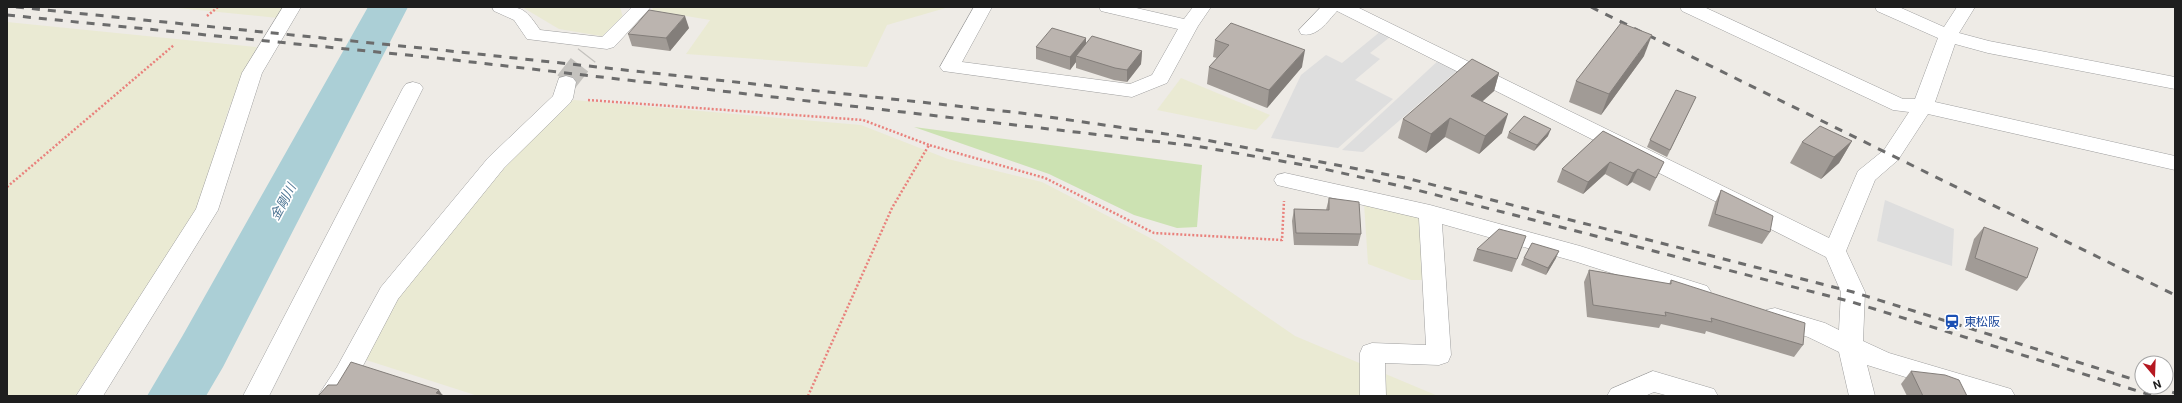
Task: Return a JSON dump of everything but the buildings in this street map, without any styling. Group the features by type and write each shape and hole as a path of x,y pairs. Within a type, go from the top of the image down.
{"street":[{"path":"89,396 207,210 252,73 292,7"},
{"path":"501,7 521,16 534,35 607,43"},
{"path":"587,54 607,43 642,7"},
{"path":"983,7 950,67 1132,91 1160,79 1189,26 1202,7"},
{"path":"1108,7 1189,26"},
{"path":"1308,30 1332,7"},
{"path":"1343,7 1835,251 1850,282 1853,292 1850,345 1862,396"},
{"path":"1689,7 1900,106 1923,106 2175,163"},
{"path":"1884,7 1948,36 1988,47 2175,83"},
{"path":"1835,251 1866,176 1891,155 1923,106 1948,36 1966,7"},
{"path":"256,396 414,88"},
{"path":"331,396 346,374 389,293 496,163 564,90"},
{"path":"1285,180 1430,213 1580,254 1717,298"},
{"path":"1373,396 1372,353 1439,355 1430,213"},
{"path":"1755,310 1816,330 1882,361 2002,396"},
{"path":"1620,396 1653,381 1705,396"}],"path":[{"path":"207,16 218,7"},
{"path":"7,187 174,45"},
{"path":"564,90 863,120 929,145 1046,178 1154,233 1282,240 1285,180"},
{"path":"808,396 892,208 929,145"}],"green space":[{"path":"168,7 284,7 278,18"},
{"path":"522,7 620,7 624,21 607,37 559,29"},
{"path":"654,7 949,7 887,25 867,67 686,54 710,20 651,10"},
{"path":"7,22 257,47 229,108 197,210 75,396 7,396"},
{"path":"1181,78 1270,115 1256,130 1157,110"},
{"path":"574,100 861,125 948,159 1042,182 1158,242 1295,336 1438,396 478,396 360,358 401,291 507,160 560,105"},
{"path":"914,127 1202,165 1197,227 1177,228 1134,215 1049,174"},
{"path":"1364,203 1425,214 1432,280 1411,280 1368,264"}],"shaded area":[{"path":"1381,31 1390,37 1370,53 1380,59 1355,80 1393,99 1338,148 1271,138 1301,75 1326,55 1342,63"},
{"path":"1440,59 1459,69 1363,152 1342,150"},
{"path":"1885,200 1954,229 1952,266 1877,241"}],"waterway":[{"name":"金剛川","path":"176,396 203,351 388,7"}],"tunnel":[{"path":"566,82 587,55"}],"railway":[{"path":"16,7 441,50 1021,113 1201,139 1410,179 1853,292 2134,380"},
{"path":"1591,7 2175,295"},
{"path":"7,15 437,58 1196,146 1315,167 1409,188 1852,302 2154,396"}],"place":[{"name":"東松阪","path":"1952,322"}]}
